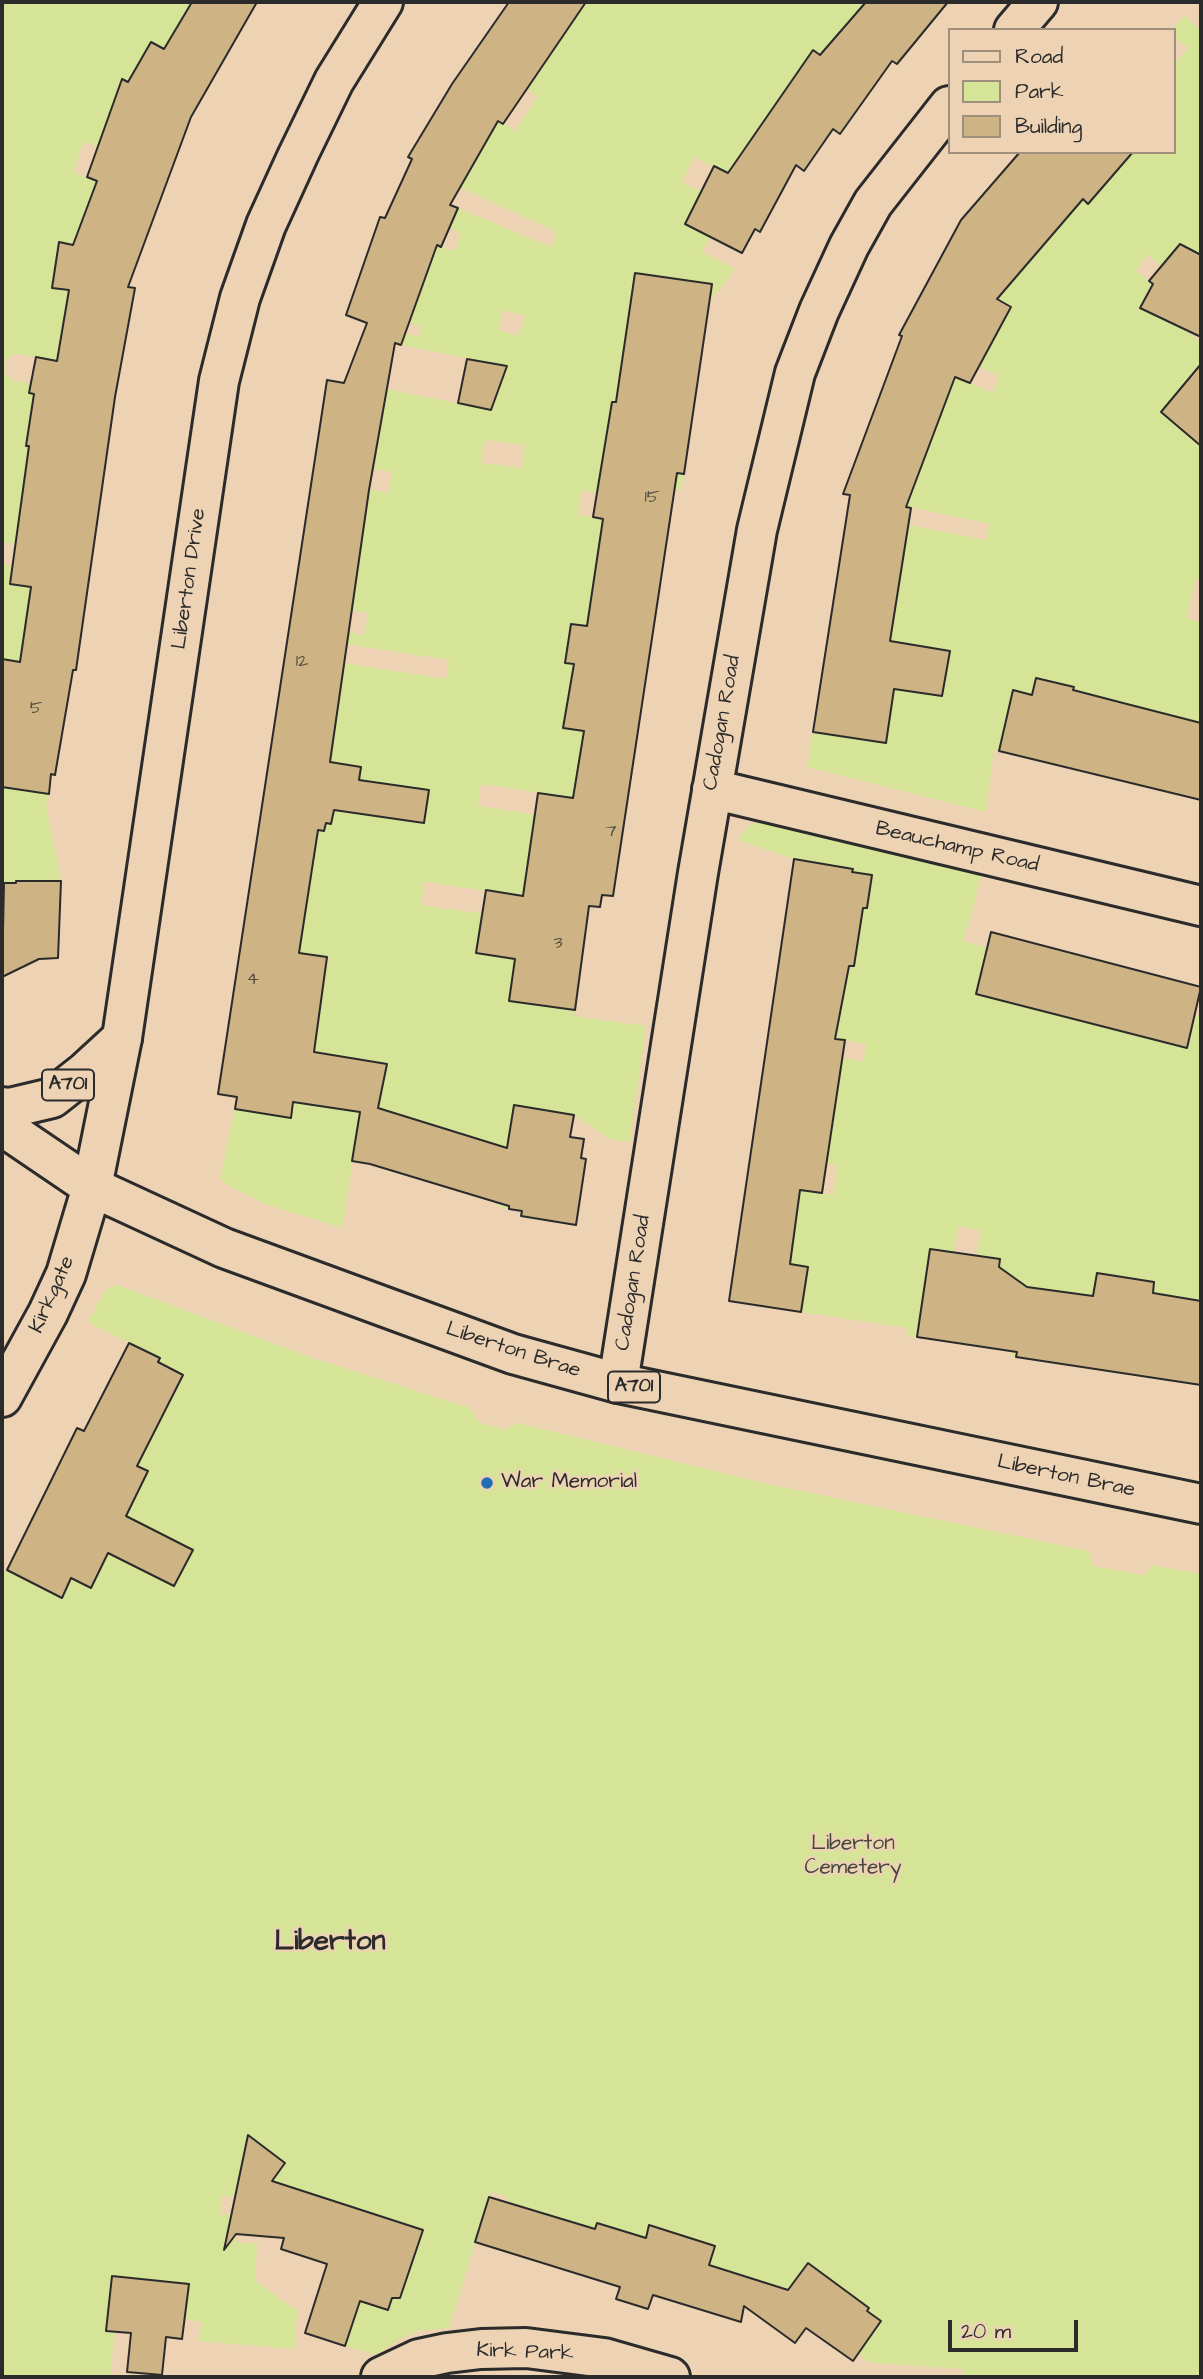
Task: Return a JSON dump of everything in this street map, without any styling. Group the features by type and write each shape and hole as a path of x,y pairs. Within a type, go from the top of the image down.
{"street":[{"name":"Liberton Drive","path":"92,1187 122,1038 219,380 240,298 266,225 334,81 383,2"},
{"path":"1016,28 1038,2"},
{"name":"Cadogan Road","path":"618,1383 712,789 757,530 794,373 819,311 867,214 948,107"},
{"name":"Beauchamp Road","path":"712,789 1201,906"},
{"name":"A701","path":"2,1107 10,1108 52,1098 122,1038"},
{"name":"A701","path":"2,1126 92,1187"},
{"name":"Liberton Brae","path":"92,1187 224,1248 513,1354 618,1383 1201,1504"},
{"name":"Kirkgate","path":"2,1398 66,1274 92,1187"},
{"name":"Kirk Park","path":"381,2377 419,2359 447,2353 526,2348 604,2358 670,2377"}],"green space":[{"path":"2,2 192,2 164,50 151,42 144,54 206,90 145,88 122,80 116,154 84,142 73,172 104,184 127,254 59,243 52,287 69,290 61,365 35,361 35,357 15,354 7,359 5,372 11,380 31,384 68,399 32,404 26,445 48,449 40,506 21,503 15,544 2,542"},
{"path":"586,2 866,2 847,24 832,63 813,50 753,135 795,165 777,198 694,157 682,182 701,192 685,224 710,237 702,252 734,268 728,280 709,301 686,280 635,273 624,344 694,404 694,415 612,402 607,435 610,462 684,474 681,490 609,480 607,494 581,491 578,515 603,519 594,578 602,629 571,624 565,663 597,668 594,690 570,686 563,728 584,731 611,803 481,784 478,806 558,818 523,896 424,882 421,905 528,920 479,937 477,953 515,959 509,1001 575,1010 574,1016 646,1026 630,1142 610,1139 574,1115 538,1109 512,1186 509,1209 498,1207 502,1184 484,1179 495,1144 393,1113 401,1145 393,1171 371,1164 358,1128 342,1228 265,1204 220,1179 235,1109 291,1117 315,966 328,968 329,958 299,953 317,830 324,831 326,823 331,824 333,811 423,823 358,792 361,767 329,762 345,663 446,679 449,660 287,635 289,624 364,635 368,613 351,610 346,492 309,486 310,480 389,493 392,472 374,469 387,389 490,410 506,366 402,345 406,333 418,337 421,327 409,323 437,245 454,251 461,233 449,228 458,208 551,247 557,232 459,187 498,121 516,131 537,96 526,88","holes":["504,310 525,316 518,336 498,330","485,440 525,445 522,468 481,463"]},
{"path":"1184,16 1201,30 1201,288 1164,270 1150,286 1140,307 1183,328 1201,343 1201,378 1183,400 1161,412 1201,446 1201,580 1196,579 1186,618 1201,622 1201,723 1169,715 1113,745 1123,702 1103,697 1098,715 1069,708 1074,687 1036,678 1032,695 1013,691 999,751 994,750 986,812 807,767 813,732 886,743 890,716 877,714 882,687 943,696 950,651 890,640 908,525 987,540 989,524 906,506 954,377 993,393 1000,376 979,367 1011,307 989,295 1011,253 958,225 974,206 1083,199 1089,203 1130,154 1175,154 1175,63 1188,48 1175,38 1174,28","holes":["1148,255 1161,266 1149,281 1136,270"]},
{"path":"2,564 13,566 10,584 31,587 20,662 2,659"},
{"path":"2,787 49,794 46,806 61,881 4,883 3,898 15,899 14,918 2,924"},
{"path":"760,820 982,873 964,941 988,948 976,995 990,998 993,992 1045,1005 1044,1012 1061,1016 1069,985 1086,989 1094,958 1097,960 1102,1026 1118,1031 1120,1025 1174,1038 1172,1045 1186,1048 1195,1015 1201,1016 1201,1301 1180,1298 1141,1370 1154,1282 1097,1273 1092,1305 1026,1287 1016,1357 1011,1357 1012,1349 977,1256 980,1230 958,1227 954,1252 930,1249 917,1337 907,1336 907,1328 801,1312 808,1267 790,1264 782,1181 808,1191 833,1195 837,1165 812,1161 835,1108 840,1074 768,1047 863,1061 866,1044 835,1039 838,1024 833,1024 841,965 854,966 857,948 813,942 815,925 784,920 786,909 845,918 847,905 867,908 872,876 852,872 853,869 794,859 738,840 746,828"},
{"name":"Liberton Cemetery","path":"118,1285 313,1358 470,1408 479,1422 504,1430 518,1423 768,1484 1088,1551 1094,1566 1145,1575 1152,1565 1201,1574 1201,2377 964,2377 964,2369 870,2363 858,2353 869,2308 808,2263 766,2322 759,2317 769,2284 708,2265 714,2246 696,2240 660,2270 672,2231 650,2224 646,2238 597,2223 583,2271 507,2203 508,2197 491,2192 449,2328 418,2331 398,2340 376,2355 345,2346 360,2301 388,2310 392,2298 400,2298 415,2227 272,2181 284,2163 248,2135 238,2197 222,2196 220,2214 237,2215 235,2242 257,2244 255,2280 297,2311 294,2349 199,2341 202,2322 185,2319 188,2284 113,2276 106,2331 115,2332 110,2377 2,2377 2,1578 7,1570 61,1597 71,1578 108,1552 174,1586 192,1550 126,1515 147,1471 129,1462 147,1444 183,1375 158,1362 160,1358 88,1322 104,1292"}],"building":[{"path":"192,2 257,2 191,117 128,287 135,288 115,397 76,670 73,670 55,775 51,774 49,794 2,787 2,659 20,662 31,587 10,584 29,446 26,446 34,394 29,393 36,357 57,361 69,290 52,288 59,242 73,245 97,181 87,177 122,79 128,82 151,42 164,49"},
{"path":"509,2 586,2 503,124 498,121 450,205 458,208 441,247 437,245 401,345 395,343 369,490 330,762 361,767 359,780 429,790 424,823 334,810 331,824 326,823 324,831 318,830 299,953 327,957 314,1052 387,1064 378,1108 507,1148 514,1105 574,1115 570,1137 584,1139 581,1158 586,1159 576,1225 521,1216 522,1211 509,1209 509,1206 352,1161 360,1112 293,1102 291,1118 235,1109 237,1097 218,1094 327,380 344,383 367,323 346,315 380,217 385,218 412,159 408,157 452,84"},
{"path":"866,2 948,2 897,64 892,61 840,134 833,129 804,171 796,165 760,232 755,229 742,253 685,224 714,166 728,173 813,50 820,55"},
{"path":"1018,154 1131,154 1088,204 1083,199 997,299 1011,307 970,383 955,377 906,507 911,508 890,641 950,651 942,696 894,689 886,743 813,732 850,495 843,494 902,336 899,335 961,220"},
{"path":"1180,244 1201,255 1201,337 1140,308 1153,284 1149,281"},
{"path":"635,273 712,284 684,474 677,473 613,896 602,895 600,907 589,906 575,1010 509,1001 515,959 476,953 486,890 523,896 538,793 573,798 584,731 563,728 574,664 565,663 571,624 587,626 603,519 593,517 612,402 616,402"},
{"path":"467,359 507,366 491,410 458,403"},
{"path":"1201,364 1201,446 1161,412"},
{"path":"1036,678 1201,723 1201,800 999,751 1013,690 1032,695"},
{"path":"794,859 872,875 867,908 863,908 854,966 849,966 835,1039 845,1040 822,1193 800,1190 790,1264 808,1267 801,1312 729,1301"},
{"path":"61,881 58,958 39,959 2,977 4,883"},
{"path":"991,932 1201,987 1187,1048 976,994"},
{"path":"930,1249 1000,1259 999,1267 1027,1287 1093,1296 1097,1273 1154,1282 1153,1293 1201,1301 1201,1385 1016,1357 1017,1352 917,1337"},
{"path":"129,1343 160,1358 158,1362 183,1375 137,1466 148,1471 126,1516 193,1550 174,1586 108,1553 91,1588 71,1578 62,1598 7,1570 77,1428 84,1431"},
{"path":"248,2135 285,2163 272,2181 423,2230 400,2298 392,2298 388,2310 360,2301 345,2346 305,2333 327,2264 281,2249 284,2238 236,2234 224,2250"},
{"path":"489,2197 595,2229 597,2223 646,2238 649,2225 715,2246 709,2265 788,2290 808,2263 869,2308 867,2311 881,2321 853,2361 806,2328 795,2343 744,2306 741,2322 653,2295 648,2309 616,2299 620,2287 475,2242"},
{"path":"112,2276 189,2284 182,2339 166,2337 162,2375 127,2372 131,2333 106,2331"}],"place":[{"name":"War Memorial","path":"487,1483"}],"district":[{"name":"Liberton","path":"330,1943"}]}
